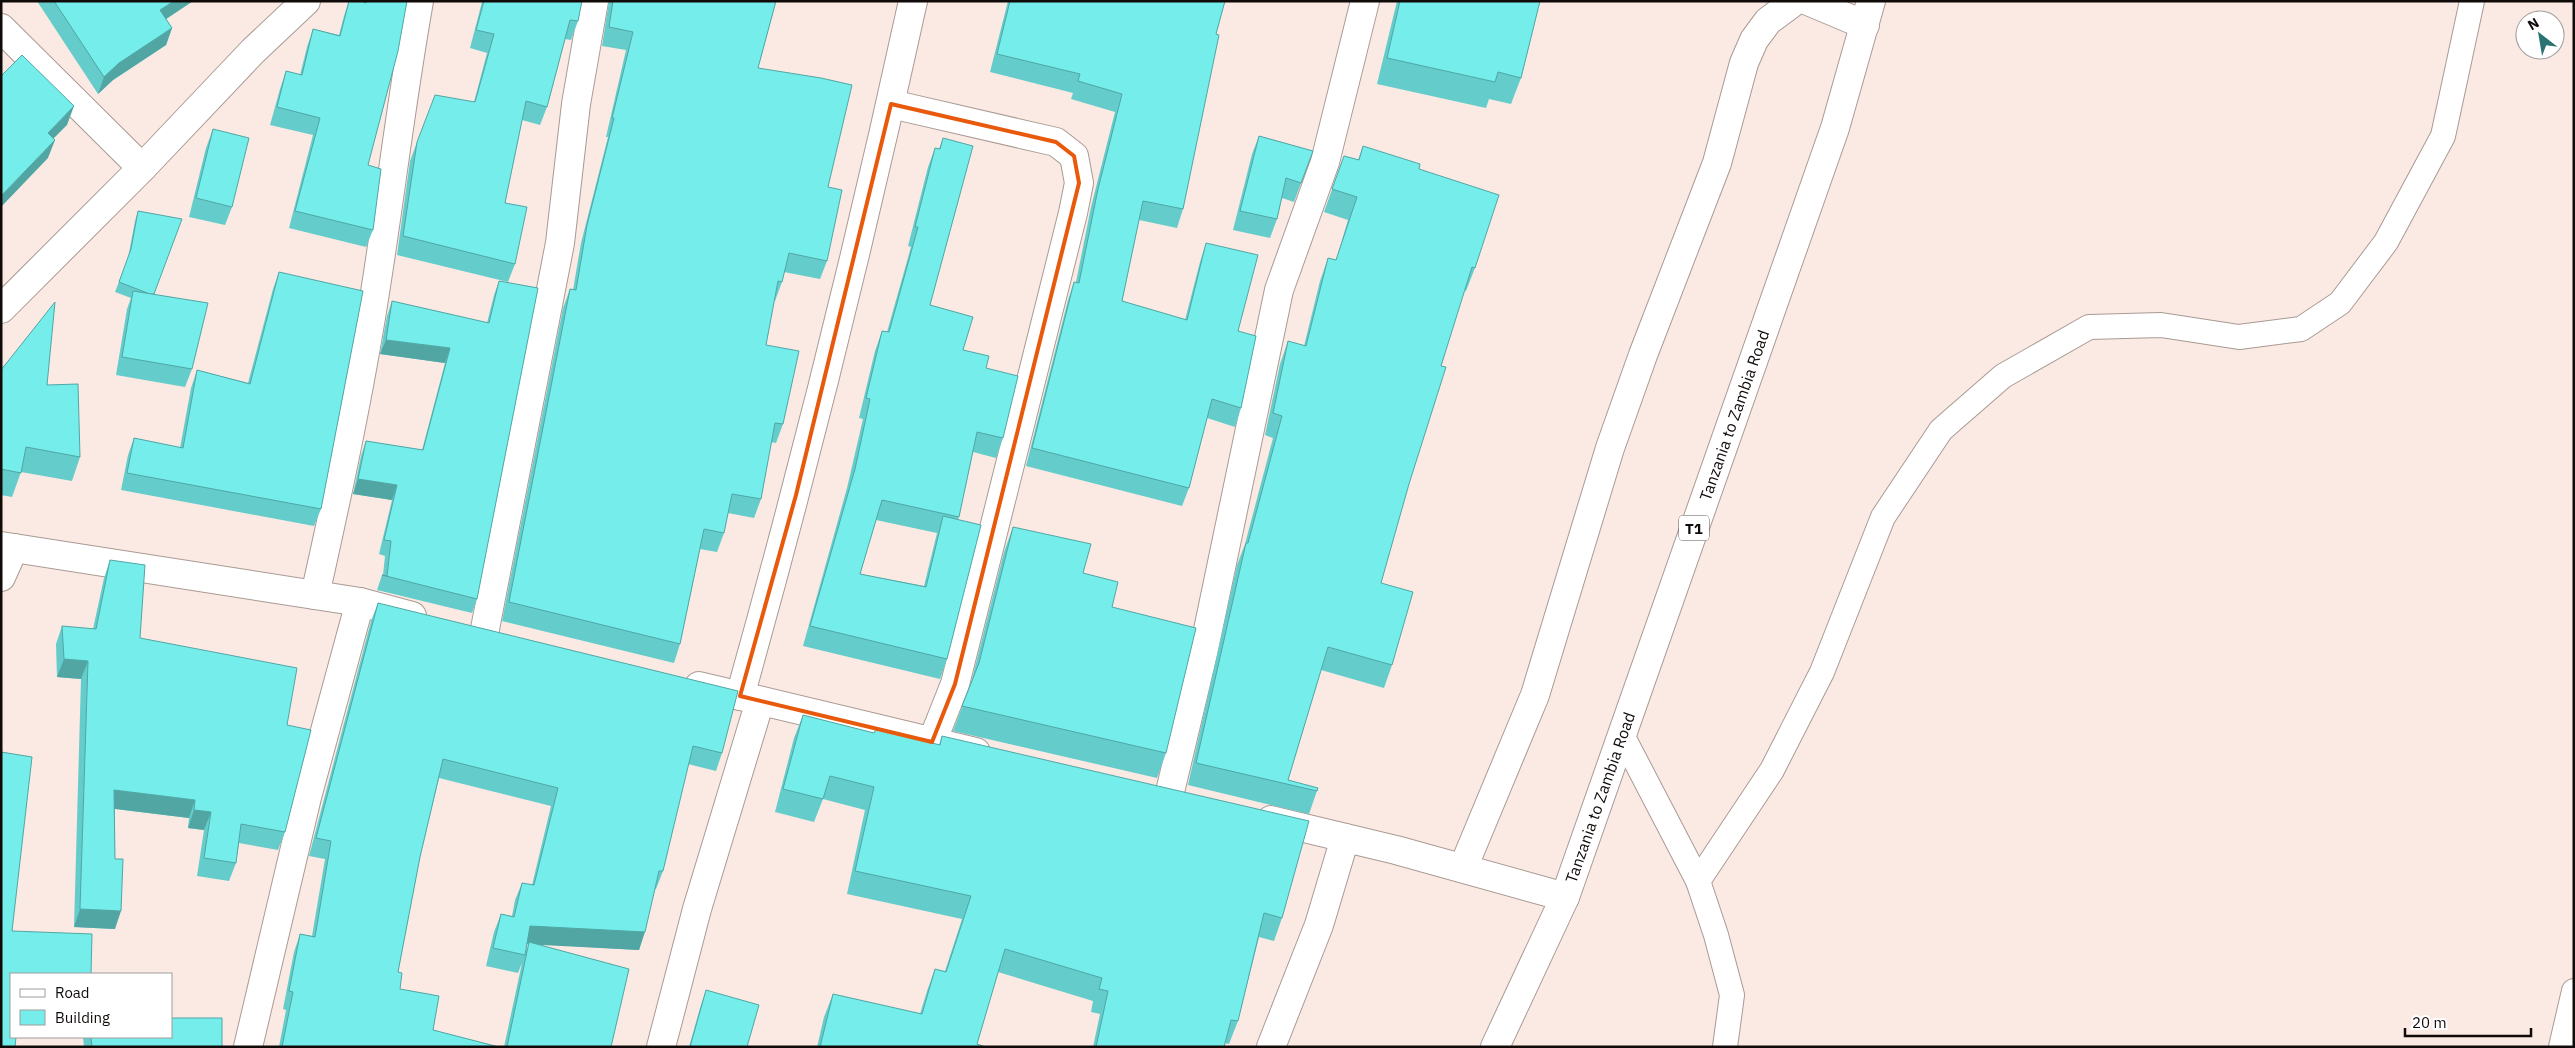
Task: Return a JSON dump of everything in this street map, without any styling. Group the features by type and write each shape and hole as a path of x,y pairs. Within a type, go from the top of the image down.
{"main road":[{"path":"1,310 142,168 252,51 306,1"},
{"path":"315,595 353,424 376,285 405,79 419,1"},
{"path":"484,634 560,244 576,104 594,1"},
{"path":"661,1047 750,698 796,495 891,104 913,1"},
{"path":"1169,796 1204,649 1280,290 1325,162 1365,1"},
{"path":"1463,868 1535,694 1610,448 1643,355 1717,163 1744,63 1754,40 1768,21 1795,1"},
{"path":"1808,1 1868,13"},
{"name":"Tanzania to Zambia Road","path":"1494,1047 1565,897 1835,128 1868,13"},
{"path":"1,28 142,168"},
{"path":"891,104 1056,142 1074,156 1079,184 1074,213 955,684 932,742"},
{"path":"1,577 7,547 360,602 512,641"},
{"path":"248,1047 307,797 360,602"},
{"path":"673,680 998,757"},
{"path":"1140,790 1197,803"},
{"path":"1243,814 1463,868 1565,897"},
{"path":"1271,1047 1318,925 1345,838"}],"lane":[{"path":"1698,881 1772,770 1822,672 1884,517 1941,430 2003,376 2089,327 2161,325 2239,337 2301,329 2340,303 2386,242 2442,136 2472,1"},
{"path":"1622,735 1698,881 1716,935 1732,995 1725,1047"},
{"path":"2561,1047 2574,991"}],"highlighted area":[{"path":"891,104 1056,142 1074,156 1079,183 955,684 932,742 740,696 796,495"}],"building":[{"path":"54,1 174,1 160,10 172,28 119,63 104,77"},
{"path":"349,1 366,3 367,1 407,1 398,51 368,165 381,169 373,230 295,211 320,118 277,107 286,71 302,75 313,29 340,36"},
{"path":"484,1 582,1 578,21 570,20 547,107 526,101 505,203 527,207 515,264 403,236 417,142 435,95 475,102 494,34 476,30"},
{"path":"613,1 776,1 758,68 852,85 828,187 842,190 827,261 789,253 782,282 778,281 766,345 799,351 783,424 775,423 761,499 732,494 724,533 704,529 680,644 509,602 570,289 576,290 587,225 633,32 609,27"},
{"path":"1010,1 1225,1 1216,34 1219,35 1183,209 1143,201 1122,301 1187,320 1206,243 1258,255 1238,331 1256,336 1241,408 1212,399 1189,488 1032,448 1074,282 1079,283 1098,189 1122,94 1078,81 1080,74 997,54"},
{"path":"1400,1 1540,1 1521,78 1498,72 1495,82 1387,58"},
{"path":"22,55 74,106 48,133 55,140 1,196 1,76"},
{"path":"213,129 249,138 232,207 196,198"},
{"path":"1259,136 1313,151 1301,183 1286,178 1277,219 1240,211"},
{"path":"943,138 973,146 930,305 973,317 963,350 989,356 986,368 1018,376 1003,438 977,432 959,517 882,500 860,574 926,587 943,516 981,525 947,659 810,626 855,469 870,399 866,398 882,331 889,332 918,227 915,227 935,148 940,149"},
{"path":"1363,146 1420,164 1419,169 1499,195 1475,268 1472,267 1441,366 1446,367 1409,484 1381,583 1413,592 1392,665 1328,647 1288,780 1318,788 1317,791 1196,763 1246,543 1248,543 1282,416 1273,413 1288,341 1306,346 1328,258 1336,260 1357,197 1332,189 1344,156 1359,160"},
{"path":"138,211 182,219 154,294 119,282 131,249"},
{"path":"279,272 363,291 321,509 127,473 134,438 183,448 197,370 250,384"},
{"path":"499,281 538,288 477,599 382,575 387,576 391,541 384,540 397,485 358,479 366,441 423,450 450,348 386,340 392,301 489,323"},
{"path":"133,291 208,303 192,369 122,357"},
{"path":"55,302 47,385 78,384 80,457 26,447 21,473 1,469 1,370"},
{"path":"1013,527 1091,544 1083,573 1118,582 1112,607 1196,628 1166,753 962,706 979,663"},
{"path":"110,560 145,565 140,638 297,668 287,725 311,730 285,832 241,824 236,863 204,858 211,812 194,810 195,800 114,790 115,859 123,859 121,911 80,909 88,661 64,659 62,626 96,629"},
{"path":"378,603 738,691 722,753 693,746 663,871 659,871 645,932 530,926 525,955 493,948 501,914 514,917 522,883 534,885 558,788 443,759 420,857 398,972 402,973 400,989 439,996 433,1030 499,1047 282,1047 293,992 289,991 300,934 315,937 331,841 316,838"},
{"path":"803,715 874,733 876,729 940,745 942,736 1309,821 1282,918 1264,913 1238,1021 1231,1020 1224,1047 1096,1047 1108,991 1099,989 1102,978 1005,949 977,1044 986,1047 820,1047 833,994 922,1014 935,969 946,972 971,896 855,871 874,787 830,776 823,799 783,789"},
{"path":"1,752 32,757 12,931 92,934 91,973 10,973 10,1038 16,1038 15,1047 1,1047"},
{"path":"529,942 629,969 611,1047 507,1047"},
{"path":"706,990 759,1005 747,1047 690,1047"},
{"path":"172,1018 222,1018 222,1047 92,1047 91,1038 172,1038"}]}
